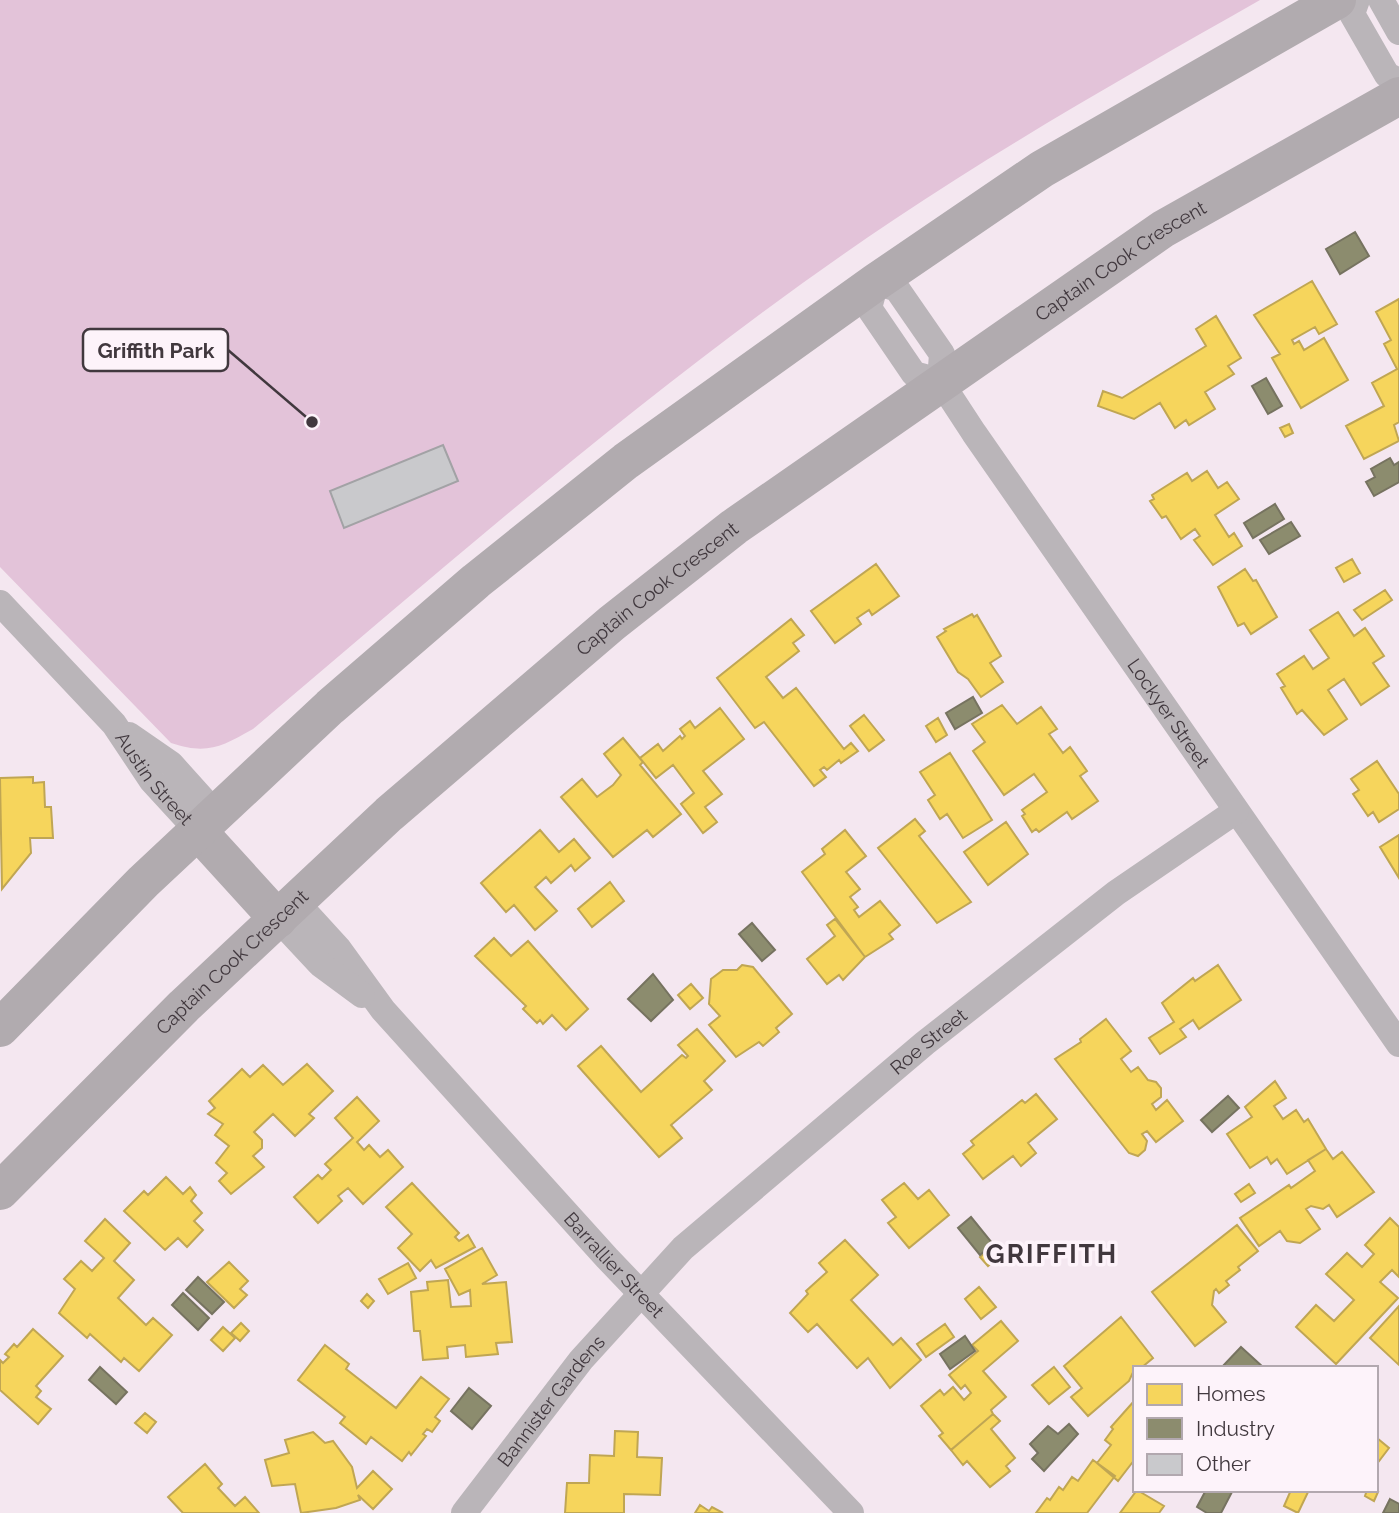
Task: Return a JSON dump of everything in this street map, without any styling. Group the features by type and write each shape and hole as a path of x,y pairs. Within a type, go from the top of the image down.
{"main road":[{"path":"0,1028 206,822 330,707 476,581 626,461 876,282 1042,169 1337,0"},
{"name":"Captain Cook Crescent","path":"0,1192 184,1006 389,814 612,624 734,527 940,381 1163,229 1399,96"},
{"path":"206,822 287,911"}],"street":[{"path":"1357,0 1352,14 1387,75 1399,81"},
{"path":"1381,0 1399,32"},
{"path":"876,282 870,309 914,374 940,381"},
{"name":"Lockyer Street","path":"940,381 1399,1044"},
{"name":"Austin Street","path":"0,603 114,724 152,781 206,822"},
{"name":"Roe Street","path":"641,1294 683,1248 925,1043 1116,893 1236,811"},
{"name":"Barrallier Street","path":"287,911 320,964 383,1010 641,1294 851,1513"},
{"name":"Bannister Gardens","path":"464,1513 581,1360 641,1294"}],"shaded area":[{"path":"0,0 1260,0 985,161 811,277 728,338 567,465 253,729 222,745 204,749 171,743 0,567"}],"building: Homes":[{"path":"1312,281 1337,324 1319,334 1315,327 1292,340 1294,344 1299,341 1304,350 1324,338 1348,380 1301,408 1272,358 1280,354 1254,315"},
{"path":"1399,299 1399,422 1394,425 1399,441 1364,459 1346,426 1384,406 1372,383 1397,369 1384,344 1391,340 1376,312"},
{"path":"1216,316 1241,358 1228,366 1234,374 1205,392 1215,409 1189,425 1186,420 1175,428 1160,403 1134,419 1098,406 1103,391 1122,398 1206,346 1196,329"},
{"path":"1289,424 1293,433 1285,437 1280,428"},
{"path":"1207,471 1218,488 1227,482 1239,499 1215,515 1229,537 1234,533 1242,546 1213,565 1194,540 1200,536 1195,529 1181,539 1166,516 1162,518 1150,501 1154,499 1152,495 1187,473 1192,481"},
{"path":"1352,559 1360,573 1344,582 1336,568"},
{"path":"876,564 899,596 872,615 869,610 857,618 861,624 835,643 811,611"},
{"path":"1245,569 1253,581 1256,580 1277,617 1251,634 1244,623 1238,626 1218,587"},
{"path":"1385,590 1392,600 1362,620 1354,610"},
{"path":"1338,612 1354,636 1365,628 1384,656 1373,663 1389,686 1361,705 1344,679 1328,690 1347,719 1324,735 1302,710 1297,714 1281,688 1285,686 1277,674 1304,656 1313,669 1329,658 1310,630"},
{"path":"972,614 974,617 977,615 1001,656 990,663 1003,682 981,697 968,679 958,672 937,637 946,631 944,629"},
{"path":"791,619 804,635 793,643 799,651 766,677 783,698 796,688 844,749 851,743 858,751 841,763 839,760 827,770 824,767 820,770 826,777 814,786 764,722 755,728 717,678"},
{"path":"1002,705 1017,724 1041,707 1057,729 1049,734 1063,753 1070,747 1087,771 1080,776 1098,801 1072,819 1067,812 1039,832 1036,829 1032,832 1022,816 1025,814 1022,810 1047,792 1034,774 1004,795 973,751 985,742 972,724"},
{"path":"720,708 744,739 703,771 722,794 705,807 717,822 703,833 681,804 694,793 673,765 656,778 640,758 658,744 663,751 680,736 682,739 685,736 680,729 690,721 695,728"},
{"path":"864,715 884,740 869,751 850,726"},
{"path":"938,718 947,735 936,742 926,726"},
{"path":"623,738 643,762 640,765 681,814 653,837 647,830 613,857 561,797 582,779 597,797 613,785 621,775 604,754"},
{"path":"950,753 992,820 963,838 947,814 940,819 928,800 935,795 920,772"},
{"path":"1377,761 1399,794 1399,809 1379,822 1373,812 1368,816 1353,794 1359,790 1351,779"},
{"path":"33,777 33,783 44,782 45,807 51,807 53,838 30,838 31,853 2,889 0,778"},
{"path":"915,819 925,831 919,836 971,902 937,923 878,848"},
{"path":"1006,822 1028,854 988,885 964,852"},
{"path":"540,830 559,852 574,839 590,858 575,871 571,865 551,883 546,877 535,887 557,911 535,930 514,905 506,912 481,883"},
{"path":"845,830 866,856 846,872 860,889 850,897 858,907 854,910 859,917 880,901 900,925 889,934 893,939 865,957 802,872 825,854 822,849"},
{"path":"1399,835 1399,878 1380,847"},
{"path":"610,882 624,901 592,927 578,909"},
{"path":"835,919 865,957 843,980 839,975 827,984 807,959 835,936 827,925"},
{"path":"494,938 511,956 528,941 588,1009 566,1030 552,1015 543,1024 540,1020 537,1023 523,1009 526,1006 475,956"},
{"path":"742,965 753,967 792,1014 776,1028 779,1032 763,1046 759,1042 736,1057 709,1025 720,1016 709,1004 711,979 723,970 737,970"},
{"path":"1218,965 1241,1000 1199,1029 1193,1020 1180,1029 1186,1037 1160,1054 1149,1038 1174,1022 1162,1003 1193,978 1195,981"},
{"path":"691,984 703,998 690,1009 678,995"},
{"path":"1106,1019 1131,1051 1121,1059 1131,1072 1138,1067 1148,1080 1156,1082 1161,1088 1161,1097 1152,1104 1156,1110 1167,1100 1183,1121 1156,1142 1147,1131 1142,1134 1147,1141 1145,1150 1138,1156 1129,1153 1055,1059 1081,1042 1080,1039"},
{"path":"697,1029 725,1061 704,1081 712,1090 671,1125 682,1138 659,1157 578,1066 601,1046 641,1092 682,1055 686,1058 688,1056 678,1045"},
{"path":"307,1064 333,1091 309,1114 314,1118 295,1136 273,1114 254,1132 262,1140 262,1148 253,1156 264,1167 231,1194 219,1181 227,1173 216,1163 229,1146 215,1135 223,1124 208,1114 215,1108 209,1101 242,1069 250,1077 263,1065 283,1085"},
{"path":"1275,1081 1286,1098 1274,1106 1283,1119 1296,1110 1304,1122 1308,1119 1326,1149 1287,1174 1277,1159 1271,1164 1267,1157 1250,1168 1227,1134 1252,1117 1245,1107"},
{"path":"1036,1094 1057,1119 1028,1143 1036,1153 1021,1166 1013,1156 983,1179 963,1154 974,1145 971,1141 1022,1100 1025,1103"},
{"path":"357,1097 379,1121 357,1142 364,1150 369,1145 380,1157 388,1150 403,1167 363,1204 348,1188 338,1196 342,1201 318,1223 294,1197 318,1175 322,1179 331,1170 325,1164 353,1138 335,1118"},
{"path":"1326,1149 1333,1159 1342,1152 1374,1192 1337,1217 1329,1205 1323,1209 1311,1206 1306,1209 1320,1229 1300,1243 1287,1241 1280,1231 1259,1246 1240,1218 1315,1171 1308,1160"},
{"path":"166,1177 183,1194 190,1187 196,1195 191,1201 202,1213 194,1221 203,1230 187,1247 178,1238 165,1250 124,1211 144,1191 148,1195"},
{"path":"412,1183 459,1233 455,1237 459,1241 468,1235 475,1247 436,1268 431,1260 420,1271 398,1248 412,1234 386,1207"},
{"path":"904,1183 918,1199 929,1190 949,1215 909,1248 888,1223 896,1217 882,1200"},
{"path":"1249,1184 1255,1193 1241,1202 1235,1194"},
{"path":"1390,1218 1399,1227 1399,1277 1392,1270 1380,1282 1398,1298 1336,1364 1296,1327 1316,1305 1334,1321 1354,1300 1326,1274 1347,1253 1362,1267 1374,1254 1365,1245"},
{"path":"105,1219 130,1243 114,1261 134,1280 118,1298 146,1325 153,1318 172,1335 139,1371 124,1358 121,1362 90,1334 87,1338 59,1313 75,1289 64,1279 81,1261 92,1271 104,1258 85,1241"},
{"path":"1237,1225 1258,1251 1226,1281 1229,1285 1219,1293 1216,1289 1214,1291 1212,1305 1226,1322 1195,1346 1152,1292"},
{"path":"845,1240 878,1275 851,1300 893,1345 901,1338 921,1360 890,1388 868,1358 857,1368 817,1324 808,1332 790,1313 808,1294 806,1291 827,1272 819,1263"},
{"path":"995,1245 1002,1254 988,1266 980,1257"},
{"path":"482,1248 497,1275 482,1284 506,1282 512,1342 496,1343 498,1354 466,1357 465,1345 447,1347 448,1358 423,1360 420,1331 414,1331 411,1292 428,1290 427,1282 448,1280 451,1307 471,1306 470,1290 459,1295 445,1269"},
{"path":"229,1262 248,1281 240,1289 247,1295 234,1308 207,1282"},
{"path":"408,1263 416,1278 388,1294 379,1279"},
{"path":"979,1287 996,1307 981,1319 965,1299"},
{"path":"367,1294 374,1301 368,1308 361,1301"},
{"path":"1399,1306 1399,1365 1370,1338"},
{"path":"1121,1317 1153,1358 1143,1366 1133,1366 1129,1381 1088,1416 1071,1397 1082,1388 1064,1366"},
{"path":"1001,1321 1018,1341 983,1371 1006,1397 991,1410 993,1414 951,1450 939,1436 943,1433 921,1406 940,1390 944,1395 953,1387 964,1400 971,1393 965,1385 961,1389 949,1375 978,1351 972,1345"},
{"path":"241,1323 249,1331 240,1341 231,1333"},
{"path":"945,1324 954,1337 926,1357 917,1344"},
{"path":"223,1327 235,1338 223,1351 211,1340"},
{"path":"33,1329 63,1356 36,1386 41,1391 36,1397 51,1409 38,1424 0,1390 0,1360 3,1363 9,1357 5,1354 14,1344 17,1347"},
{"path":"325,1345 349,1364 346,1369 396,1408 421,1377 449,1399 435,1417 440,1421 432,1432 427,1429 423,1434 426,1436 411,1455 409,1452 402,1461 371,1437 366,1444 340,1423 345,1417 298,1380"},
{"path":"1054,1367 1070,1387 1049,1404 1032,1385"},
{"path":"1133,1402 1133,1462 1118,1481 1097,1463 1111,1445 1105,1440 1113,1429 1111,1427"},
{"path":"145,1413 156,1422 147,1433 135,1423"},
{"path":"993,1414 1000,1421 991,1429 1015,1458 1006,1466 1010,1471 990,1487 967,1461 963,1465 951,1450"},
{"path":"615,1431 638,1432 637,1457 662,1458 660,1495 624,1494 624,1513 565,1513 567,1483 589,1483 590,1455 614,1456"},
{"path":"313,1432 325,1443 333,1441 352,1467 357,1488 373,1471 392,1489 373,1509 358,1495 360,1500 336,1508 301,1513 295,1484 272,1486 265,1460 289,1453 285,1440"},
{"path":"1378,1439 1389,1448 1378,1462"},
{"path":"1093,1460 1115,1476 1087,1513 1036,1513 1059,1487 1063,1490 1072,1477 1078,1481"},
{"path":"205,1464 222,1484 218,1488 235,1506 245,1497 259,1513 183,1513 168,1497"},
{"path":"1136,1492 1140,1492 1164,1506 1159,1513 1120,1513"},
{"path":"1290,1492 1308,1492 1298,1513 1284,1506"},
{"path":"1366,1492 1378,1492 1374,1501 1365,1496"},
{"path":"700,1505 709,1511 712,1507 723,1513 695,1513"}],"building: Industry":[{"path":"1355,232 1369,256 1340,274 1326,249"},
{"path":"1266,378 1282,406 1268,414 1252,386"},
{"path":"1390,458 1394,465 1399,462 1399,482 1374,496 1366,482 1375,477 1371,469"},
{"path":"1275,504 1284,519 1253,538 1244,523"},
{"path":"1291,522 1300,536 1269,554 1260,540"},
{"path":"973,697 982,713 955,729 946,713"},
{"path":"752,923 775,950 762,961 739,934"},
{"path":"653,974 673,1000 651,1021 628,999"},
{"path":"1228,1096 1239,1108 1212,1132 1201,1120"},
{"path":"971,1217 993,1244 980,1255 958,1228"},
{"path":"198,1277 224,1302 212,1314 186,1290"},
{"path":"183,1293 209,1318 198,1330 172,1305"},
{"path":"965,1336 975,1351 950,1369 940,1354"},
{"path":"1241,1347 1262,1366 1223,1366"},
{"path":"100,1367 127,1392 116,1404 89,1380"},
{"path":"469,1388 491,1406 472,1429 451,1411"},
{"path":"1069,1424 1078,1434 1044,1471 1032,1459 1038,1453 1030,1444 1048,1426 1058,1434"},
{"path":"1205,1492 1232,1492 1221,1513 1207,1513 1197,1507"},
{"path":"1390,1499 1399,1504 1399,1513 1383,1513"}],"building: Other":[{"path":"443,445 458,481 344,528 330,491"}],"place":[{"name":"Griffith Park","path":"312,422"}],"district":[{"name":"GRIFFITH","path":"1052,1254"}]}
